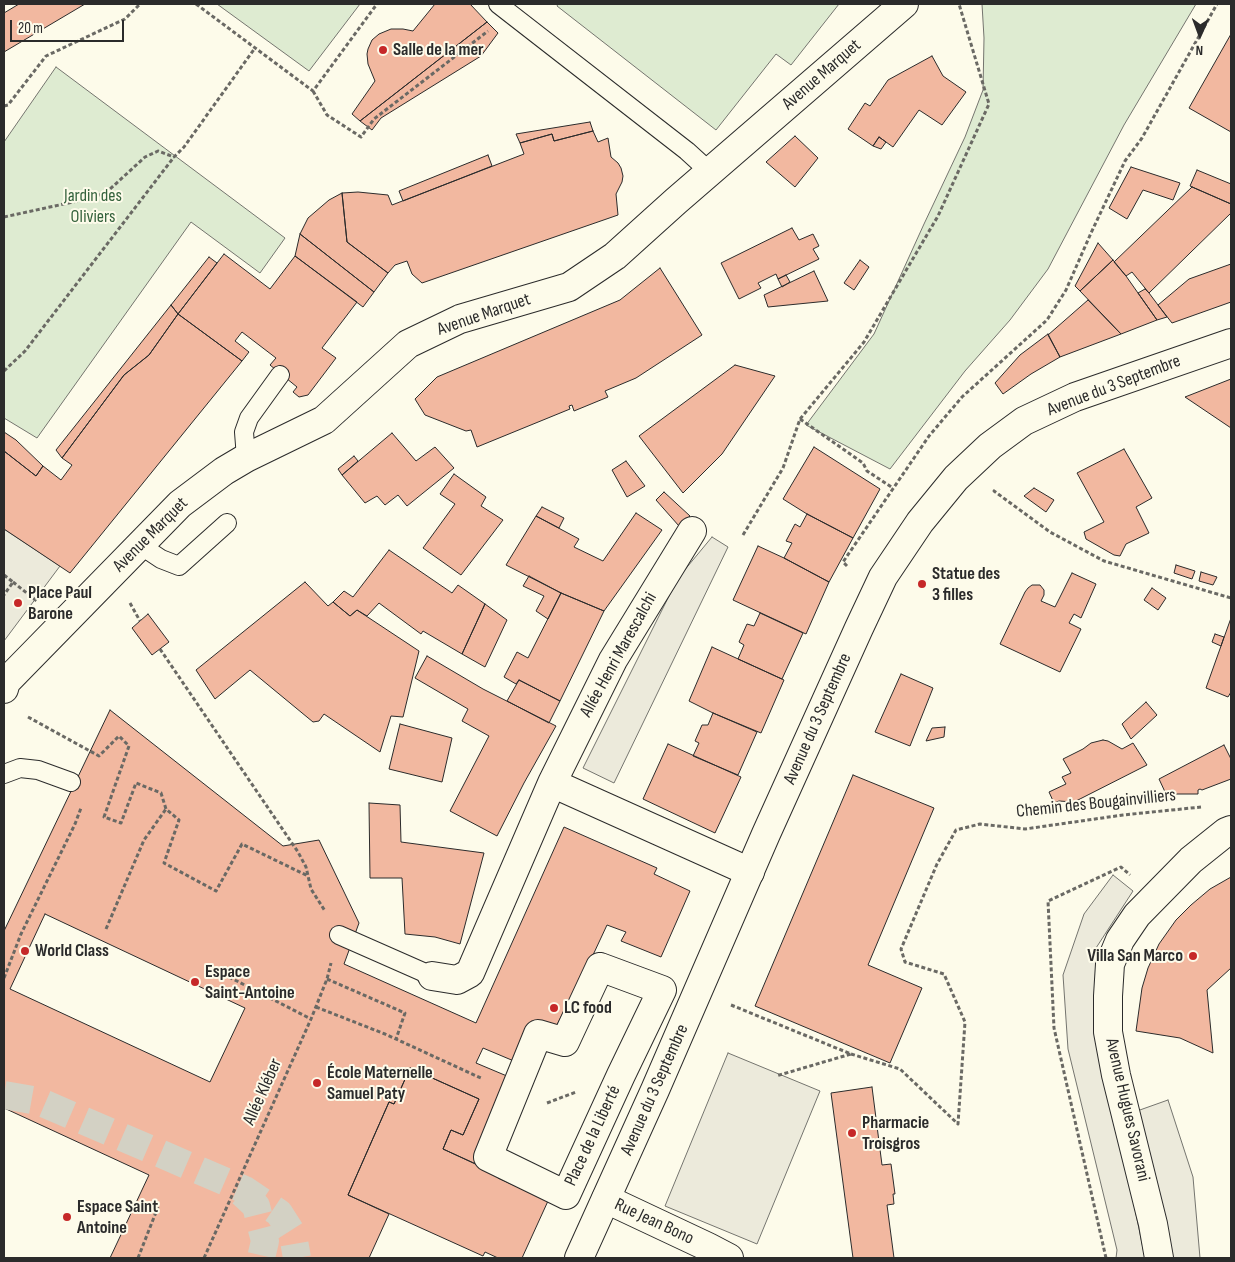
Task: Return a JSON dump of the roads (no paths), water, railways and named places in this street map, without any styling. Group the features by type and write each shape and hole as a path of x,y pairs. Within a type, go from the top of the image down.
{"street":[{"name":"Avenue Marquet","path":"4,689 6,682 180,504 224,471 246,458 324,420 408,344 460,319 568,287 615,256 904,4"},
{"name":"Avenue du 3 Septembre","path":"579,1258 858,628 883,578 920,522 956,478 990,446 1024,421 1075,397 1231,343"},
{"name":"Allée Henri Marescalchi","path":"432,976 457,980 470,973 552,784 613,660 692,530"},
{"path":"552,784 750,872"},
{"name":"Avenue Hugues Savorani","path":"1159,1258 1153,1224 1116,1075 1108,1032 1110,964 1120,940 1137,915 1191,860 1231,830"},
{"name":"Place de la Liberté","path":"600,967 662,990 621,1074 566,1195 488,1157 538,1034 565,1042 600,967"},
{"name":"Rue Jean Bono","path":"606,1199 729,1258"}],"lane":[{"path":"498,4 687,151 710,172"},
{"path":"246,458 244,432 249,418 280,375"},
{"path":"140,545 179,566 227,523"},
{"path":"4,774 20,768 38,770 72,782"},
{"path":"339,934 432,976"}],"tunnel":[{"path":"4,1095 38,1101 245,1190 279,1213 293,1235 297,1258"},
{"path":"242,1193 256,1206 265,1241 261,1258"}],"place":[{"name":"Salle de la mer","path":"383,50"},
{"name":"Statue des 3 filles","path":"922,584"},
{"name":"Place Paul Barone","path":"18,603"},
{"name":"World Class","path":"25,951"},
{"name":"Villa San Marco","path":"1193,956"},
{"name":"Espace Saint-Antoine","path":"195,982"},
{"name":"LC food","path":"554,1008"},
{"name":"École Maternelle Samuel Paty","path":"317,1083"},
{"name":"Pharmacie Troisgros","path":"852,1133"},
{"name":"Espace Saint Antoine","path":"67,1217"}],"park label":[{"name":"Jardin des Oliviers","path":"93,206"}]}
